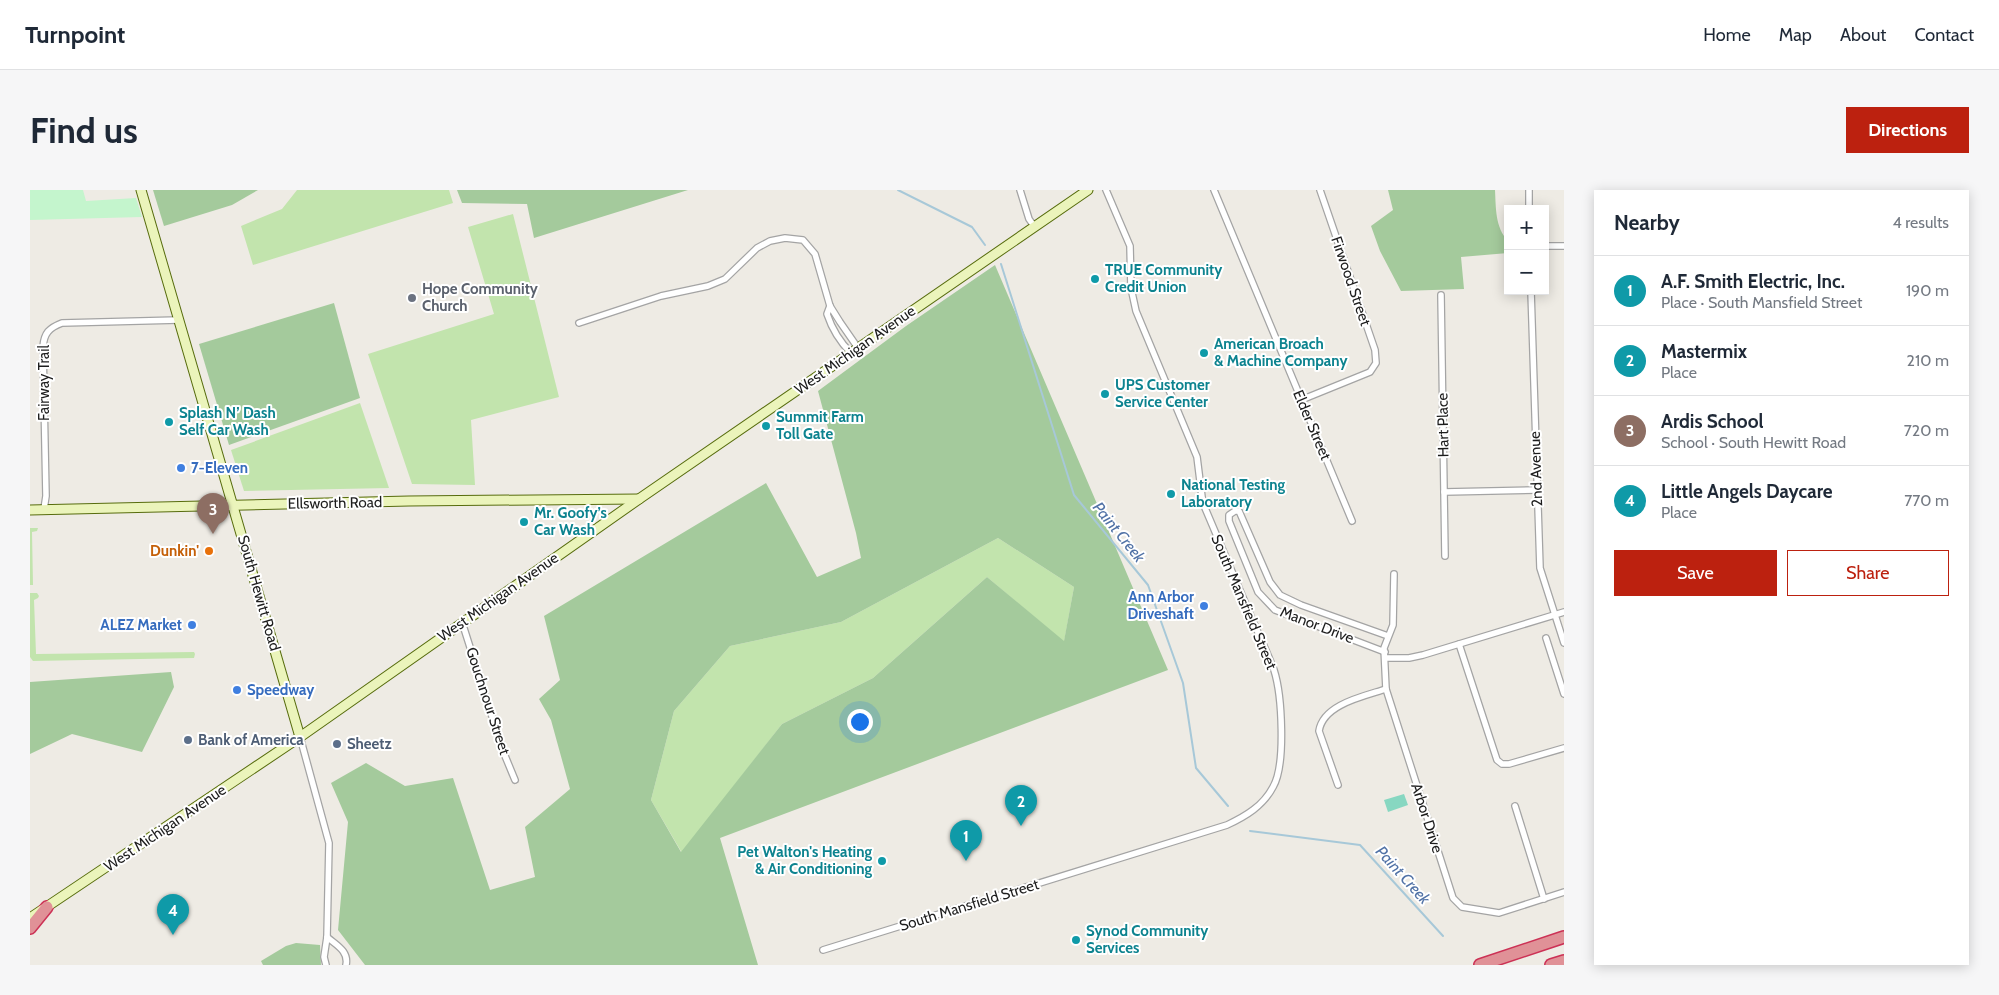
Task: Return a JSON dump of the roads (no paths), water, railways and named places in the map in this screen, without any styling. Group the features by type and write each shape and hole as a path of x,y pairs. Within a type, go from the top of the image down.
{"highway":[{"path":"30,928 47,906"},
{"path":"1480,965 1564,937"},
{"path":"1551,965 1564,961"}],"main road":[{"name":"South Hewitt Road","path":"141,190 300,737"},
{"name":"West Michigan Avenue","path":"30,918 300,737 639,499 1088,190"},
{"name":"Ellsworth Road","path":"30,510 233,504 639,499"}],"street":[{"path":"1020,190 1029,219 1034,226"},
{"name":"South Mansfield Street","path":"823,950 1227,825 1247,816 1262,803 1274,786 1281,766 1282,752 1274,671 1205,508 1197,457 1136,310 1132,288 1130,246 1106,190"},
{"name":"Elder Street","path":"1214,190 1352,521"},
{"name":"Firwood Street","path":"1302,400 1370,372 1376,363 1375,350 1320,190"},
{"path":"1529,190 1529,205"},
{"path":"579,322 661,296 708,286 725,279 757,248 770,241 786,238 803,240 815,254 830,306 855,351"},
{"path":"1549,246 1564,246"},
{"name":"Hart Place","path":"1441,295 1445,556"},
{"name":"2nd Avenue","path":"1531,295 1540,568 1564,643"},
{"path":"830,306 827,314 832,327 844,346 855,351"},
{"name":"Fairway Trail","path":"44,509 46,496 43,347 44,338 48,330 62,323 179,320"},
{"path":"1444,492 1536,490"},
{"name":"Manor Drive","path":"1388,636 1301,605 1280,595 1270,582 1239,511 1229,514 1229,521 1258,592 1275,610 1385,655 1409,658 1423,655 1564,612"},
{"name":"Arbor Drive","path":"1394,574 1393,624 1388,636 1385,655 1386,689 1453,898 1462,907 1499,913 1544,899"},
{"name":"Gouchnour Street","path":"462,622 502,751 515,780"},
{"path":"1546,638 1564,694"},
{"path":"1459,644 1497,760 1502,764 1516,763 1564,748"},
{"path":"1338,785 1319,730 1320,723 1327,715 1350,699 1386,689"},
{"path":"300,737 329,843 327,937 324,958 326,965"},
{"path":"1515,806 1544,899 1564,892"},
{"path":"327,937 344,952 347,958 346,965"}],"waterway":[{"name":"Paint Creek","path":"898,190 972,227 985,245"},
{"name":"Paint Creek","path":"1001,264 1074,495 1148,585 1183,683 1196,768 1228,806"},
{"name":"Paint Creek","path":"1250,831 1360,845 1443,936"}],"place":[{"name":"TRUE Community Credit Union","path":"1095,279"},
{"name":"Hope Community Church","path":"412,298"},
{"name":"American Broach & Machine Company","path":"1204,353"},
{"name":"UPS Customer Service Center","path":"1105,394"},
{"name":"Splash N’ Dash Self Car Wash","path":"169,422"},
{"name":"Summit Farm Toll Gate","path":"766,426"},
{"name":"7-Eleven","path":"181,468"},
{"name":"National Testing Laboratory","path":"1171,494"},
{"name":"Mr. Goofy’s Car Wash","path":"524,522"},
{"name":"Ardis School","path":"213,534"},
{"name":"Dunkin'","path":"209,551"},
{"name":"Ann Arbor Driveshaft","path":"1204,606"},
{"name":"ALEZ Market","path":"192,625"},
{"name":"Speedway","path":"237,690"},
{"name":"Bank of America","path":"188,740"},
{"name":"Sheetz","path":"337,744"},
{"name":"Mastermix","path":"1021,826"},
{"name":"Pet Walton's Heating & Air Conditioning","path":"882,861"},
{"name":"A.F. Smith Electric, Inc.","path":"966,861"},
{"name":"Little Angels Daycare","path":"173,935"},
{"name":"Synod Community Services","path":"1076,940"}]}
